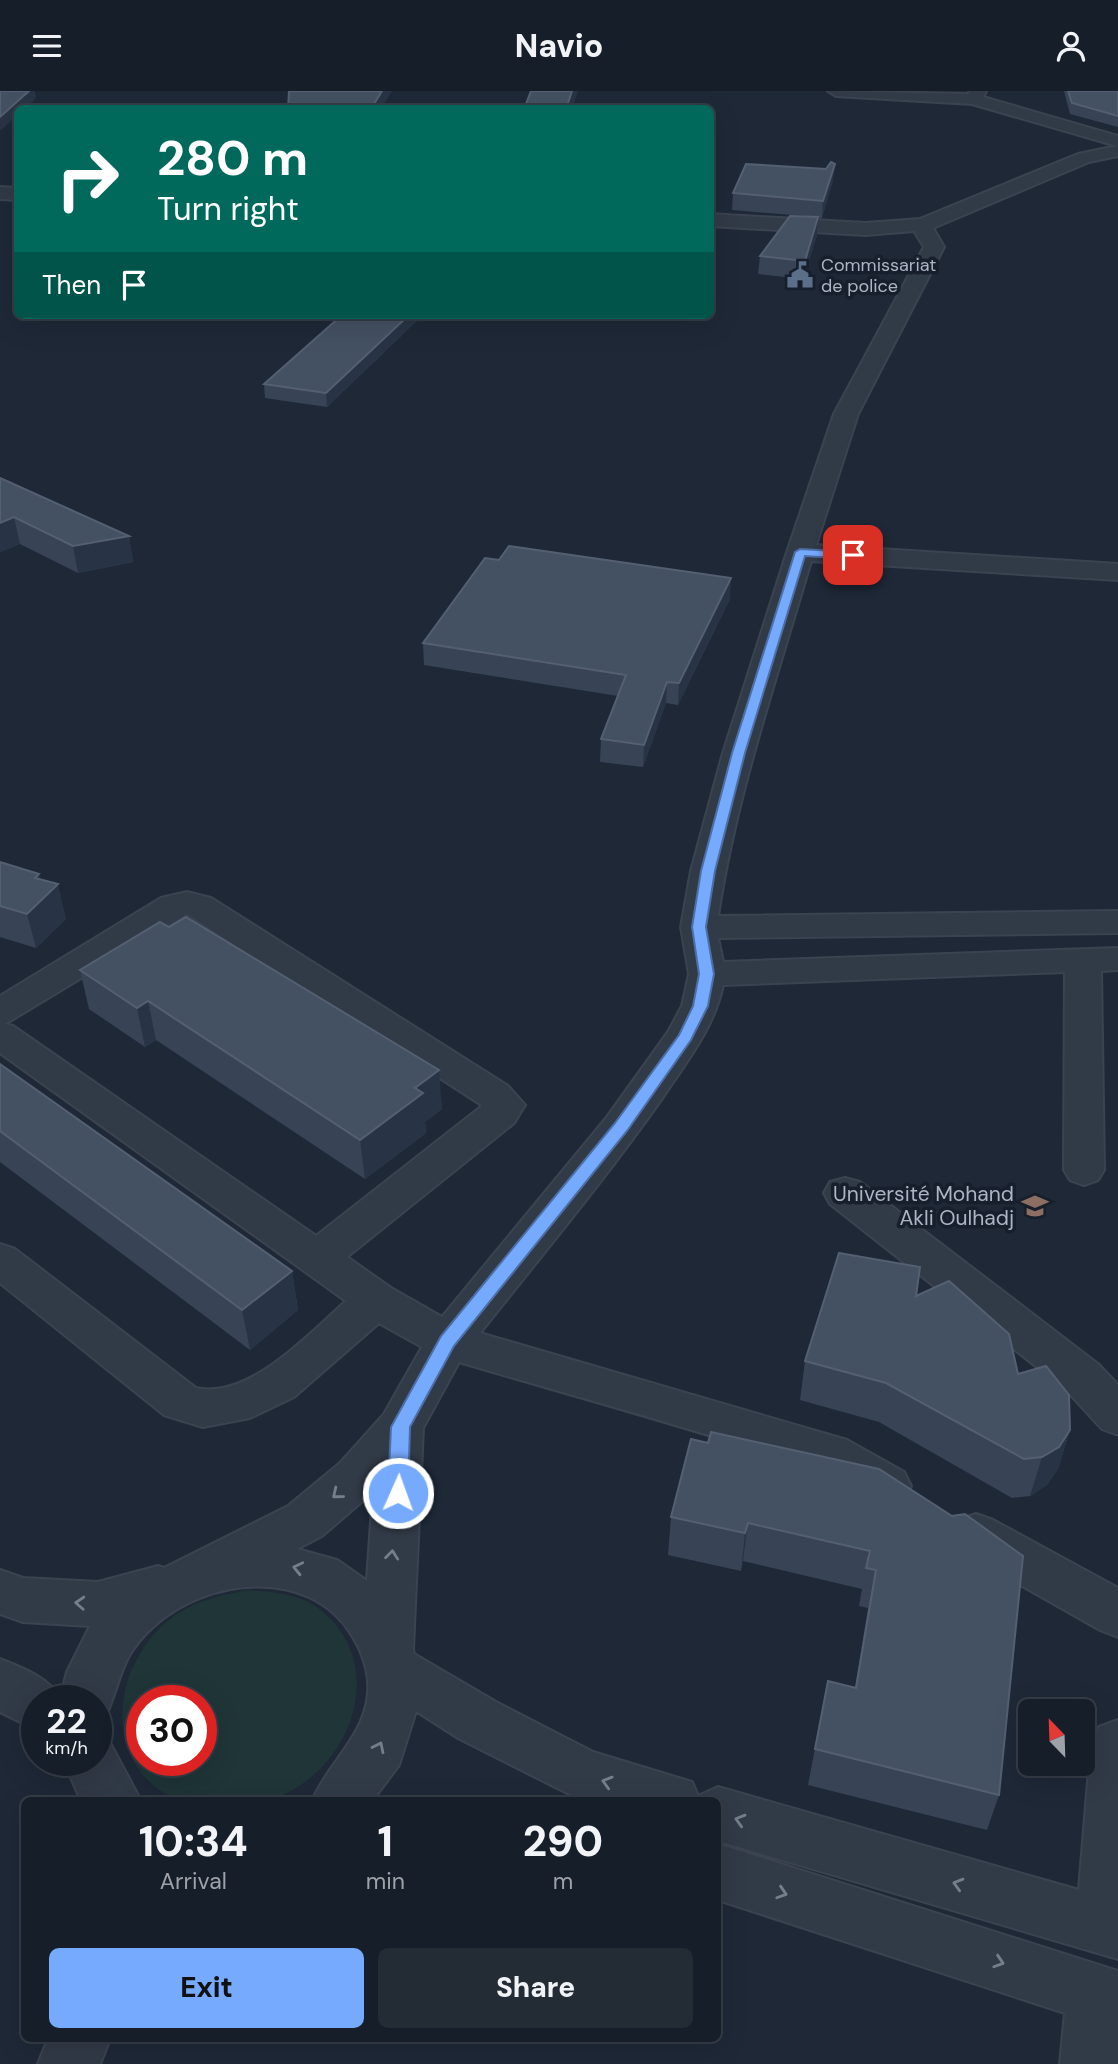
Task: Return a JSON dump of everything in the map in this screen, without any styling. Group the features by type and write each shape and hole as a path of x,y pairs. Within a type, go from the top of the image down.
{"street":[{"path":"836,91 975,95 1118,141"},
{"path":"714,220 864,229 923,225 1084,158 1118,151"},
{"path":"88,1685 106,1645 134,1611 191,1576 305,1521 357,1478 400,1427 448,1341 621,1127 685,1036 701,1006 707,974 699,927 708,871 739,753 800,552 846,414 933,247 924,234 923,225"},
{"path":"800,552 1118,572"},
{"path":"0,1013 173,906 187,903 199,907 494,1094 505,1105 500,1113 317,1258"},
{"path":"699,927 1118,922"},
{"path":"707,974 1101,960 1084,1170"},
{"path":"0,1035 376,1300 448,1341 830,1454 1118,1614"},
{"path":"845,1193 1082,1377 1118,1416"},
{"path":"0,1260 180,1402 209,1410 237,1406 267,1393 376,1300"},
{"path":"343,1797 357,1784 383,1739 391,1716 390,1659 400,1427"},
{"path":"0,1593 23,1600 98,1604 243,1562 275,1563 306,1569 333,1580 357,1598 376,1621 390,1659 477,1720 584,1775 659,1797"},
{"path":"0,1683 21,1696"},
{"path":"721,1815 1112,1929 1118,1745"},
{"path":"721,1873 1107,1997 1090,2064"},
{"path":"68,2064 79,2042"}],"green space":[{"path":"247,1590 302,1599 318,1608 341,1631 353,1658 357,1687 352,1716 340,1743 321,1768 297,1787 275,1797 171,1797 145,1776 217,1776 217,1685 127,1685 139,1654 156,1632 177,1614 202,1602"},
{"path":"126,1689 126,1739 124,1732 123,1705"}],"building":[{"path":"0,91 29,91 0,117"},
{"path":"289,91 382,91 373,105 288,105"},
{"path":"531,91 572,91 567,105 526,105"},
{"path":"1068,91 1118,91 1118,116 1072,103"},
{"path":"831,162 835,164 823,201 733,193 746,164 826,169"},
{"path":"790,216 818,217 805,261 760,256"},
{"path":"337,319 405,319 326,393 264,384"},
{"path":"0,478 129,536 73,546 14,517 0,523"},
{"path":"509,546 731,578 679,683 667,682 644,745 601,739 626,675 423,643 485,558 499,560"},
{"path":"0,862 39,874 35,878 58,884 27,914 0,906"},
{"path":"186,917 439,1070 415,1088 423,1093 360,1140 148,1001 137,1008 80,970 160,922 169,927"},
{"path":"0,1064 292,1271 242,1310 0,1131"},
{"path":"839,1253 920,1267 916,1296 949,1281 1009,1334 1018,1374 1046,1366 1069,1395 1070,1430 1059,1447 1042,1457 1024,1459 886,1383 805,1361"},
{"path":"711,1432 879,1469 952,1516 965,1514 1023,1556 999,1795 815,1749 828,1681 856,1688 876,1570 866,1568 870,1551 748,1523 745,1533 671,1517 691,1439 708,1443"}],"place":[{"name":"Commissariat de police","path":"800,275"},
{"name":"Université Mohand Akli Oulhadj","path":"1035,1206"}],"route":[{"path":"398,1493 400,1427 448,1341 621,1127 685,1036 701,1006 707,974 699,927 708,871 739,753 800,552 853,555"}]}
